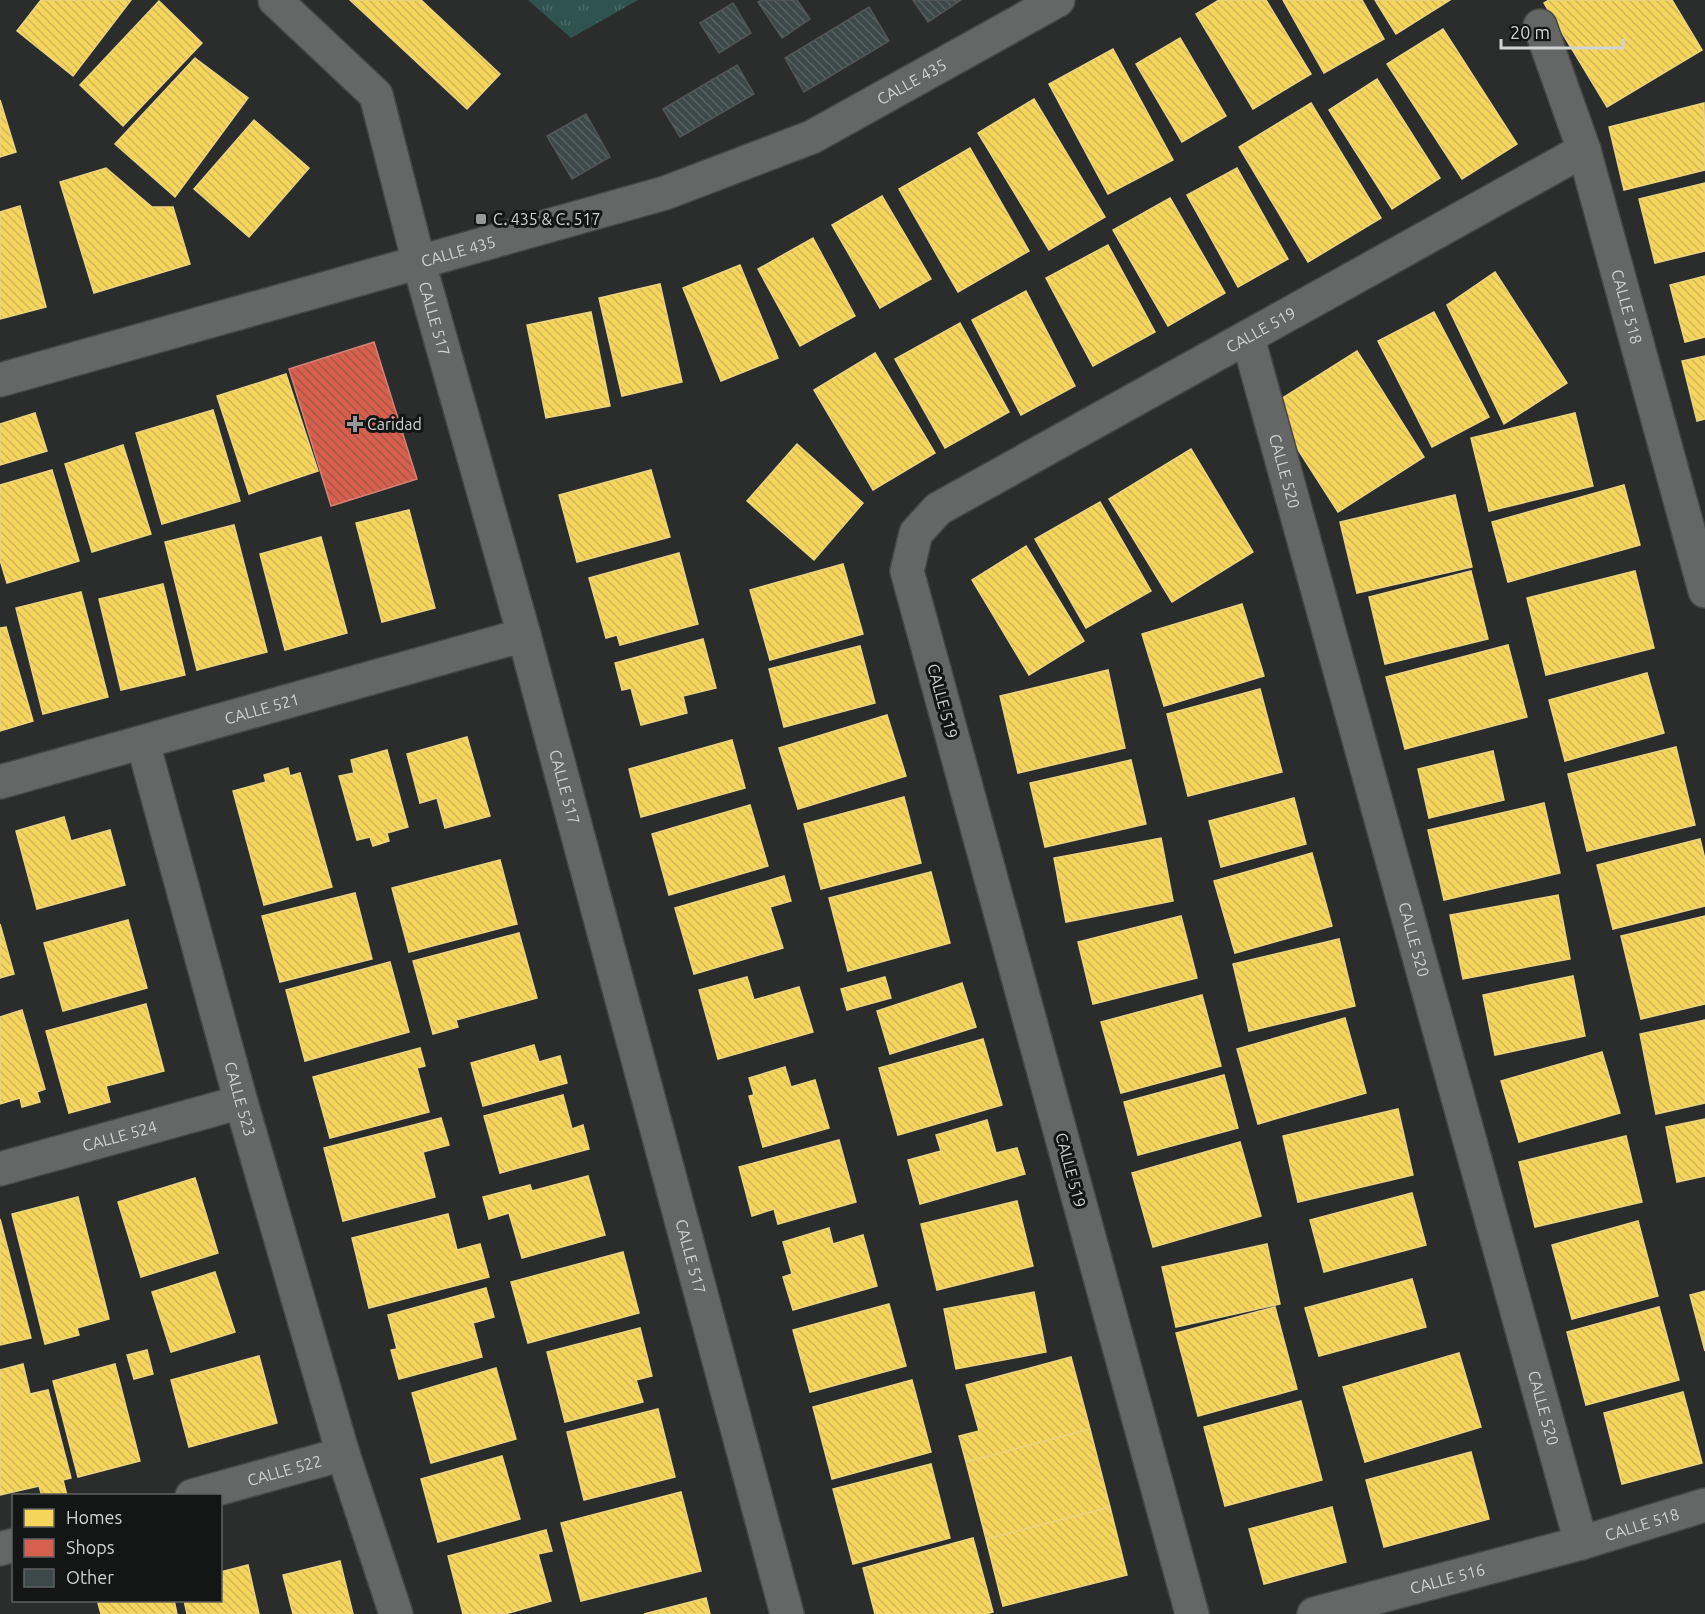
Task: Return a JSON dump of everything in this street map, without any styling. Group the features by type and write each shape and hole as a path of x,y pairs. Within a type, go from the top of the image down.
{"street":[{"name":"CALLE 517","path":"275,0 376,95 418,263 524,635 788,1614"},
{"name":"CALLE 435","path":"0,380 664,193 812,137 1058,0"},
{"name":"CALLE 518","path":"1540,26 1584,150 1705,591"},
{"name":"CALLE 519","path":"1192,1614 907,571 915,533 938,509 1584,150"},
{"name":"CALLE 520","path":"1248,338 1581,1542"},
{"name":"CALLE 521","path":"0,782 524,635"},
{"name":"CALLE 523","path":"143,743 241,1102 343,1454 396,1614"},
{"name":"CALLE 524","path":"0,1169 241,1102"},
{"name":"CALLE 522","path":"199,1494 343,1454"},
{"name":"CALLE 518","path":"1581,1542 1705,1505"},
{"name":"CALLE 516","path":"1314,1614 1581,1542"}],"green space":[{"path":"528,0 638,0 571,38"}],"building: Homes":[{"path":"41,0 131,0 73,76 17,31"},
{"path":"350,0 421,0 500,74 467,109"},
{"path":"1219,0 1266,0 1311,74 1253,109 1196,14"},
{"path":"1283,0 1362,0 1384,39 1324,73"},
{"path":"1375,0 1450,0 1396,34"},
{"path":"1549,0 1672,0 1702,50 1607,107 1544,3"},
{"path":"159,1 202,43 123,126 80,85"},
{"path":"1443,29 1517,144 1462,179 1387,64"},
{"path":"1180,38 1226,116 1182,142 1136,64"},
{"path":"1113,49 1173,160 1108,194 1049,84"},
{"path":"195,58 248,98 175,197 115,144"},
{"path":"1377,79 1440,178 1392,209 1329,110"},
{"path":"1034,99 1105,217 1049,250 978,133"},
{"path":"0,100 16,152 0,157"},
{"path":"1311,103 1381,218 1308,262 1239,147"},
{"path":"1704,103 1705,170 1624,190 1609,127"},
{"path":"254,120 309,168 249,237 194,189"},
{"path":"970,148 1029,251 958,292 899,189"},
{"path":"106,168 152,207 173,207 190,264 94,293 60,182"},
{"path":"1237,168 1288,259 1238,287 1187,195"},
{"path":"1705,183 1705,251 1655,263 1639,199"},
{"path":"882,196 931,279 880,308 832,225"},
{"path":"1170,198 1225,293 1168,326 1113,230"},
{"path":"20,206 46,307 0,319 0,212"},
{"path":"813,238 855,316 800,346 758,269"},
{"path":"1108,245 1155,332 1093,366 1046,278"},
{"path":"740,265 778,358 721,381 683,288"},
{"path":"1495,272 1567,383 1504,424 1447,305"},
{"path":"1705,276 1705,337 1685,342 1670,285"},
{"path":"660,284 682,382 622,396 599,298"},
{"path":"1026,291 1075,386 1021,415 972,320"},
{"path":"591,312 610,406 546,418 527,325"},
{"path":"1434,312 1489,417 1432,447 1378,341"},
{"path":"960,323 1009,412 945,448 895,359"},
{"path":"1357,351 1424,457 1338,512 1270,406"},
{"path":"875,353 935,453 873,490 814,390"},
{"path":"1705,356 1705,419 1697,421 1682,361"},
{"path":"286,374 318,471 249,494 217,396"},
{"path":"213,410 240,501 162,524 136,433"},
{"path":"35,413 47,451 0,465 0,424"},
{"path":"1575,413 1593,486 1489,511 1471,438"},
{"path":"797,444 863,503 814,560 747,501"},
{"path":"123,445 151,534 92,552 65,464"},
{"path":"1191,449 1253,552 1172,602 1109,499"},
{"path":"52,470 79,561 7,583 0,560 0,485"},
{"path":"651,470 670,537 577,562 559,495"},
{"path":"1624,485 1640,545 1508,582 1492,522"},
{"path":"1455,495 1472,567 1357,593 1340,522"},
{"path":"1100,502 1151,591 1086,628 1035,539"},
{"path":"409,510 435,608 382,622 356,523"},
{"path":"234,525 267,652 197,670 165,542"},
{"path":"321,537 347,633 285,650 260,554"},
{"path":"1026,546 1084,641 1029,675 972,580"},
{"path":"679,553 698,624 620,645 617,635 606,638 589,578"},
{"path":"843,564 863,634 770,660 750,590"},
{"path":"1471,571 1488,639 1385,664 1369,597"},
{"path":"1635,571 1654,648 1546,675 1527,598"},
{"path":"163,584 185,675 121,690 99,599"},
{"path":"81,592 108,697 43,714 16,608"},
{"path":"1242,604 1264,676 1164,706 1142,634"},
{"path":"6,627 33,721 0,731 0,628"},
{"path":"703,639 716,688 683,696 687,713 641,725 631,688 622,690 615,663"},
{"path":"1508,645 1527,717 1405,749 1386,677"},
{"path":"860,646 875,703 784,727 769,669"},
{"path":"1108,670 1125,748 1018,773 1000,696"},
{"path":"1647,673 1664,733 1565,761 1549,700"},
{"path":"1260,689 1282,772 1188,796 1167,714"},
{"path":"887,715 906,776 798,809 779,748"},
{"path":"467,737 490,816 445,828 437,798 420,803 407,754"},
{"path":"732,740 745,788 641,817 629,769"},
{"path":"1676,747 1695,825 1587,851 1568,774"},
{"path":"387,750 408,827 387,833 389,841 373,846 370,837 357,840 339,776 354,773 351,760"},
{"path":"1493,751 1504,800 1429,818 1418,769"},
{"path":"1131,760 1146,824 1045,847 1030,783"},
{"path":"288,768 290,776 300,773 332,887 264,905 233,791 266,782 264,775"},
{"path":"904,797 921,863 821,889 804,824"},
{"path":"1294,798 1306,844 1221,867 1209,821"},
{"path":"1544,803 1560,873 1444,900 1428,830"},
{"path":"750,805 768,866 669,895 652,834"},
{"path":"64,817 71,841 110,830 125,885 37,909 16,831"},
{"path":"1161,838 1173,901 1066,922 1054,858"},
{"path":"1700,839 1705,859 1705,906 1613,929 1597,865"},
{"path":"1312,853 1332,926 1235,953 1214,881"},
{"path":"500,860 517,924 409,952 392,888"},
{"path":"931,872 950,943 848,971 829,898"},
{"path":"784,876 791,901 770,907 783,948 694,974 675,908"},
{"path":"355,893 372,959 280,982 262,916"},
{"path":"1558,895 1570,959 1463,979 1450,915"},
{"path":"1181,916 1197,978 1093,1004 1078,942"},
{"path":"1705,916 1705,1004 1641,1019 1621,936"},
{"path":"128,920 147,988 63,1011 44,943"},
{"path":"0,924 14,974 0,978"},
{"path":"519,933 537,998 456,1020 458,1027 433,1034 413,961"},
{"path":"1339,939 1355,1006 1249,1031 1233,964"},
{"path":"390,962 409,1032 305,1061 286,990"},
{"path":"1573,976 1585,1036 1495,1055 1483,995"},
{"path":"747,977 754,1000 799,987 813,1032 718,1059 699,990"},
{"path":"885,977 891,998 847,1010 841,989"},
{"path":"962,983 976,1027 890,1054 877,1011"},
{"path":"1202,995 1221,1066 1121,1093 1101,1022"},
{"path":"146,1004 164,1071 106,1086 110,1102 69,1113 46,1031"},
{"path":"22,1010 45,1089 37,1092 40,1102 22,1107 20,1098 0,1104 0,1017"},
{"path":"1345,1018 1366,1093 1258,1124 1237,1049"},
{"path":"1705,1020 1705,1103 1656,1114 1640,1034"},
{"path":"983,1039 1002,1105 898,1135 879,1068"},
{"path":"534,1045 539,1062 560,1056 567,1083 483,1106 471,1063"},
{"path":"420,1048 425,1066 417,1068 429,1112 330,1138 313,1077"},
{"path":"1602,1052 1620,1113 1519,1142 1501,1081"},
{"path":"785,1067 791,1087 815,1080 829,1128 763,1147 749,1096 754,1095 749,1078"},
{"path":"1224,1075 1238,1128 1138,1155 1124,1102"},
{"path":"563,1095 572,1129 583,1125 589,1149 500,1173 484,1116"},
{"path":"1398,1109 1413,1175 1298,1202 1283,1136"},
{"path":"441,1118 449,1145 423,1152 435,1197 343,1221 324,1148"},
{"path":"1705,1119 1705,1176 1677,1182 1666,1127"},
{"path":"987,1120 996,1153 1017,1148 1025,1174 920,1204 908,1160 941,1151 936,1135"},
{"path":"1626,1136 1642,1202 1535,1227 1519,1162"},
{"path":"839,1140 856,1202 778,1224 774,1209 752,1216 739,1167"},
{"path":"1240,1142 1261,1216 1153,1247 1132,1173"},
{"path":"588,1176 605,1235 522,1258 509,1213 489,1219 483,1197 530,1185 532,1191"},
{"path":"195,1178 218,1253 141,1277 118,1202"},
{"path":"1412,1193 1426,1245 1324,1272 1310,1220"},
{"path":"78,1197 109,1319 77,1328 79,1335 45,1344 12,1214"},
{"path":"1017,1201 1033,1266 937,1290 921,1224"},
{"path":"448,1214 457,1250 480,1244 489,1277 369,1308 352,1238"},
{"path":"0,1219 31,1338 0,1345"},
{"path":"1638,1221 1658,1296 1572,1319 1552,1245"},
{"path":"829,1228 833,1244 863,1235 877,1286 793,1310 783,1277 792,1274 783,1242"},
{"path":"1267,1244 1280,1304 1176,1327 1162,1267"},
{"path":"623,1252 639,1313 528,1343 511,1282"},
{"path":"215,1272 235,1332 171,1352 152,1292"},
{"path":"1412,1279 1426,1327 1319,1356 1305,1308"},
{"path":"486,1288 494,1317 473,1323 482,1357 399,1379 391,1350 397,1349 388,1315"},
{"path":"1705,1291 1705,1351 1690,1295"},
{"path":"1034,1292 1046,1352 956,1369 944,1309"},
{"path":"889,1304 906,1366 810,1392 793,1330"},
{"path":"1275,1307 1297,1389 1198,1416 1176,1333"},
{"path":"1659,1307 1679,1380 1586,1405 1567,1332"},
{"path":"640,1328 652,1376 636,1380 643,1402 565,1422 547,1352"},
{"path":"147,1350 153,1374 134,1379 127,1355"},
{"path":"1459,1353 1481,1427 1365,1462 1343,1387"},
{"path":"259,1356 277,1423 189,1447 171,1380"},
{"path":"1071,1357 1090,1429 966,1462 959,1436 979,1431 966,1385"},
{"path":"23,1364 30,1394 48,1390 71,1478 63,1480 66,1494 41,1494 39,1486 0,1495 0,1370"},
{"path":"115,1364 140,1461 78,1477 53,1381"},
{"path":"496,1368 516,1439 431,1463 412,1393"},
{"path":"912,1380 931,1452 832,1479 813,1407"},
{"path":"1683,1392 1702,1463 1622,1484 1604,1413"},
{"path":"1301,1401 1322,1480 1225,1506 1204,1427"},
{"path":"658,1409 675,1477 584,1500 567,1432"},
{"path":"1090,1429 1110,1507 986,1539 966,1462"},
{"path":"1471,1452 1489,1519 1384,1547 1366,1480"},
{"path":"502,1456 520,1519 438,1542 421,1479"},
{"path":"931,1464 950,1538 853,1564 833,1489"},
{"path":"681,1492 701,1571 581,1601 561,1523"},
{"path":"1110,1507 1127,1575 1003,1606 986,1539"},
{"path":"1332,1507 1346,1562 1264,1584 1249,1529"},
{"path":"546,1530 552,1551 538,1554 551,1601 505,1614 463,1614 448,1556"},
{"path":"973,1538 993,1612 986,1614 875,1614 863,1568"},
{"path":"340,1561 353,1614 293,1614 283,1575"},
{"path":"248,1565 259,1614 187,1614 184,1602 222,1602 222,1572"},
{"path":"706,1598 710,1614 644,1614"},
{"path":"174,1602 177,1614 101,1614 98,1603"}],"building: Shops":[{"path":"374,342 417,479 331,506 289,369"}],"building: Other":[{"path":"797,0 810,19 782,38 758,2"},
{"path":"913,0 961,0 928,22"},
{"path":"733,3 751,33 719,53 700,23"},
{"path":"869,7 889,41 804,92 785,58"},
{"path":"737,65 754,94 680,137 663,109"},
{"path":"586,114 610,157 572,179 547,136"}],"place":[{"name":"C. 435 & C. 517","path":"481,219"},
{"name":"Caridad","path":"355,424"}]}
